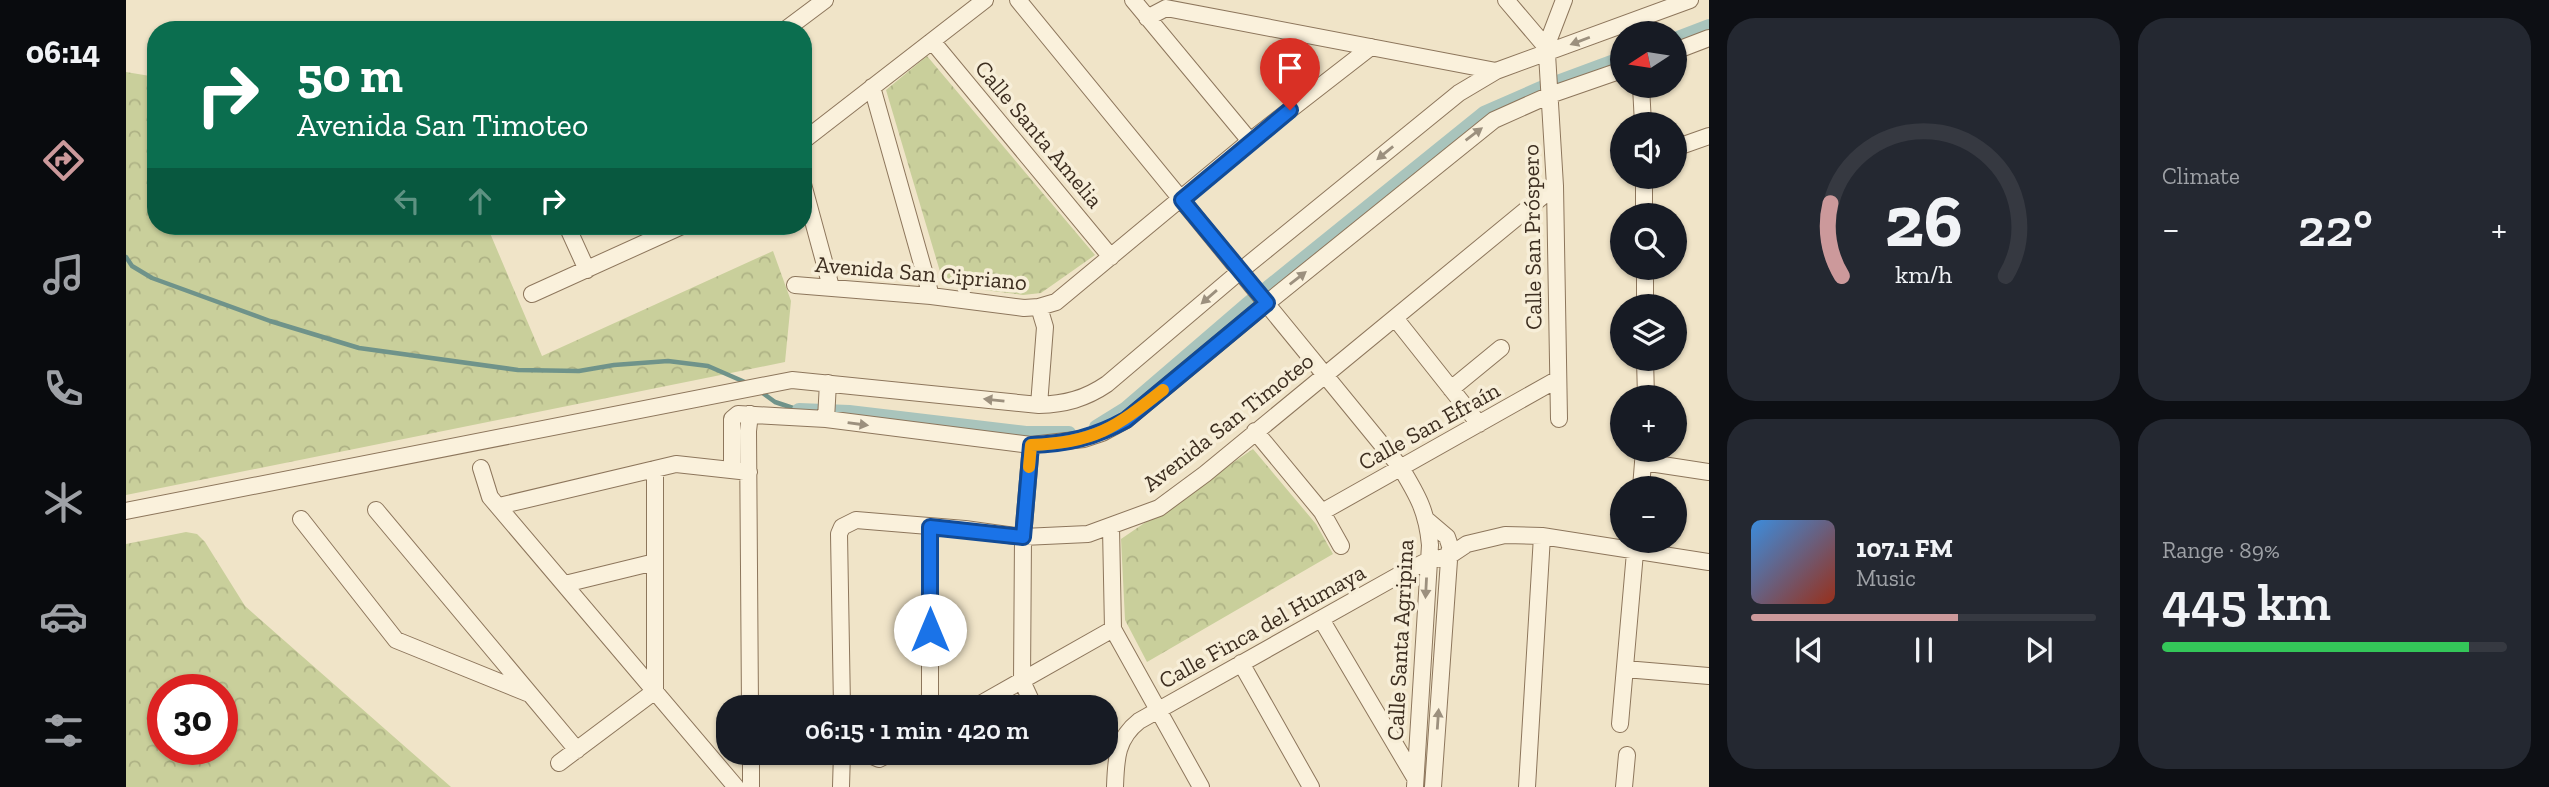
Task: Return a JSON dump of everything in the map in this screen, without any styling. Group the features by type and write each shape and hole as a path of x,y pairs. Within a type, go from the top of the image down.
{"street":[{"path":"797,21 825,0"},
{"path":"812,134 985,0"},
{"path":"1018,0 1401,468 1421,502 1427,520"},
{"path":"1133,0 1250,141"},
{"path":"1506,0 1547,56"},
{"path":"1547,56 1564,0"},
{"path":"126,511 792,380 1039,405 1065,403 1093,393 1243,276 1459,93 1496,71 1547,56 1690,0"},
{"path":"1147,18 1167,4 1496,71"},
{"path":"1687,46 1709,38"},
{"name":"Calle Santa Amelia","path":"932,41 1111,257"},
{"name":"Avenida San Cipriano","path":"795,285 931,296 1024,308 1039,307 1063,297 1250,141 1371,47"},
{"name":"Calle San Próspero","path":"1547,56 1556,186 1559,419"},
{"path":"750,695 741,470 750,414 826,419 1031,445 1084,439 1102,433 1126,420 1264,300 1494,120 1550,91 1610,74"},
{"path":"872,88 931,296"},
{"path":"1687,144 1709,136"},
{"name":"Avenida San Timoteo","path":"842,695 839,534 842,527 856,520 1023,537 1088,534 1111,528 1159,508 1205,474 1556,186"},
{"path":"812,217 831,287"},
{"path":"571,235 587,270"},
{"path":"532,294 663,235"},
{"path":"1039,307 1045,327 1039,405"},
{"path":"1395,317 1479,424"},
{"path":"1451,388 1501,348"},
{"name":"Calle San Efraín","path":"1322,512 1558,379"},
{"path":"826,419 828,383"},
{"path":"1255,431 1322,512 1341,546"},
{"path":"1028,695 1022,681 1023,537 1031,445"},
{"path":"1668,462 1709,472"},
{"path":"499,506 676,464 741,470"},
{"path":"481,468 486,491 736,787"},
{"path":"655,469 655,691"},
{"path":"376,510 577,750"},
{"path":"302,519 396,640 530,694"},
{"name":"Calle Santa Agripina","path":"1427,520 1447,537 1450,546 1433,786"},
{"name":"Calle Santa Agripina","path":"1415,783 1430,545 1427,520"},
{"path":"930,527 930,695"},
{"path":"1111,528 1113,629 1201,787"},
{"name":"Calle Finca del Humaya","path":"1115,787 1117,750 1124,734 1139,721 1427,561 1449,556 1467,544 1505,535 1610,543"},
{"path":"1527,787 1542,536"},
{"path":"1447,537 1467,544"},
{"path":"1620,724 1634,553"},
{"name":"Calle Finca del Humaya","path":"1670,553 1709,562"},
{"path":"565,584 655,562"},
{"path":"1321,619 1415,783 1433,786"},
{"path":"997,695 1113,629"},
{"path":"1241,663 1311,787"},
{"path":"1625,669 1709,676"},
{"path":"559,763 655,691"},
{"path":"1624,787 1627,755"},
{"path":"751,765 751,787"},
{"path":"841,787 842,765"}],"green space":[{"path":"927,56 1095,255 1041,293 1023,295 944,285 886,90"},
{"path":"126,72 147,76 147,235 491,235 542,356 773,251 791,301 785,362 126,495"},
{"path":"1253,449 1316,524 1333,554 1147,662 1125,620 1121,539"},
{"path":"186,532 197,534 205,542 245,606 451,787 126,787 126,544"}],"waterway":[{"path":"1687,34 1709,26"},
{"path":"1096,427 1125,409 1246,305 1484,113 1610,62"},
{"path":"126,257 132,266 152,278 270,321 359,348 518,370 579,371 668,361 708,366 747,383"},
{"path":"760,391 775,402 799,410"},
{"path":"799,410 849,412 1026,433 1069,433"}],"slow traffic":[{"path":"1029,467 1031,445 1070,442 1102,433 1126,420 1163,390"}],"route":[{"path":"930,630 930,527 1023,537 1031,445 1084,439 1126,420 1267,303 1182,200 1290,110"}]}
